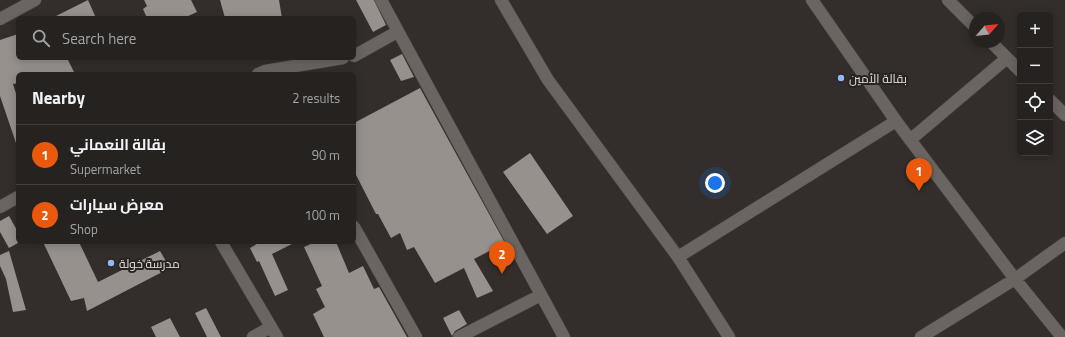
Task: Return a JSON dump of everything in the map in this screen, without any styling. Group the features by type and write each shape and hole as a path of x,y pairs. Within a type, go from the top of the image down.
{"street":[{"path":"0,19 35,0"},
{"path":"381,0 397,32 564,337"},
{"path":"501,0 548,80 678,257 729,337"},
{"path":"812,0 910,140 1062,337"},
{"path":"948,0 969,21"},
{"path":"356,55 397,32"},
{"path":"997,48 1017,68"},
{"path":"910,140 1007,58"},
{"path":"269,72 332,60"},
{"path":"1053,103 1065,115"},
{"path":"678,257 896,121"},
{"path":"0,207 16,198"},
{"path":"356,231 416,337"},
{"path":"921,337 1015,278 1065,243"},
{"path":"223,244 274,332 253,337"},
{"path":"459,337 541,295"}],"building":[{"path":"88,0 95,16 56,16"},
{"path":"144,0 191,0 197,12 188,16 146,16 143,9 147,6"},
{"path":"220,0 279,0 282,16 224,16"},
{"path":"356,0 374,0 386,25 373,32"},
{"path":"16,35 16,60 68,60 74,72 16,72 16,83 13,84 16,94 16,143 0,96 0,40"},
{"path":"402,54 414,77 401,81 390,60"},
{"path":"420,88 505,243 474,259 493,291 477,298 464,268 435,283 414,247 407,250 400,233 391,238 378,214 376,214 356,175 356,122"},
{"path":"530,153 573,216 547,234 503,172"},
{"path":"9,216 16,228 16,244 9,248 0,232 0,221"},
{"path":"44,244 80,244 98,282 160,251 170,268 87,311 84,298 71,301"},
{"path":"257,244 292,244 272,254 288,290 275,296 259,261 257,262 250,248"},
{"path":"311,244 337,244 349,273 363,266 374,289 379,287 407,337 324,337 313,314 325,307 316,289 322,286 304,247"},
{"path":"9,251 26,310 13,312 6,279 0,266 0,255"},
{"path":"206,308 221,337 207,337 195,313"},
{"path":"459,310 467,324 455,331 452,336 443,318"},
{"path":"170,318 180,337 156,337 151,327"}],"place":[{"name":"بقالة الأمين","path":"841,78"},
{"name":"بقالة النعماني","path":"919,191"},
{"name":"مدرسة خولة","path":"111,263"},
{"name":"معرض سيارات","path":"502,274"}]}
